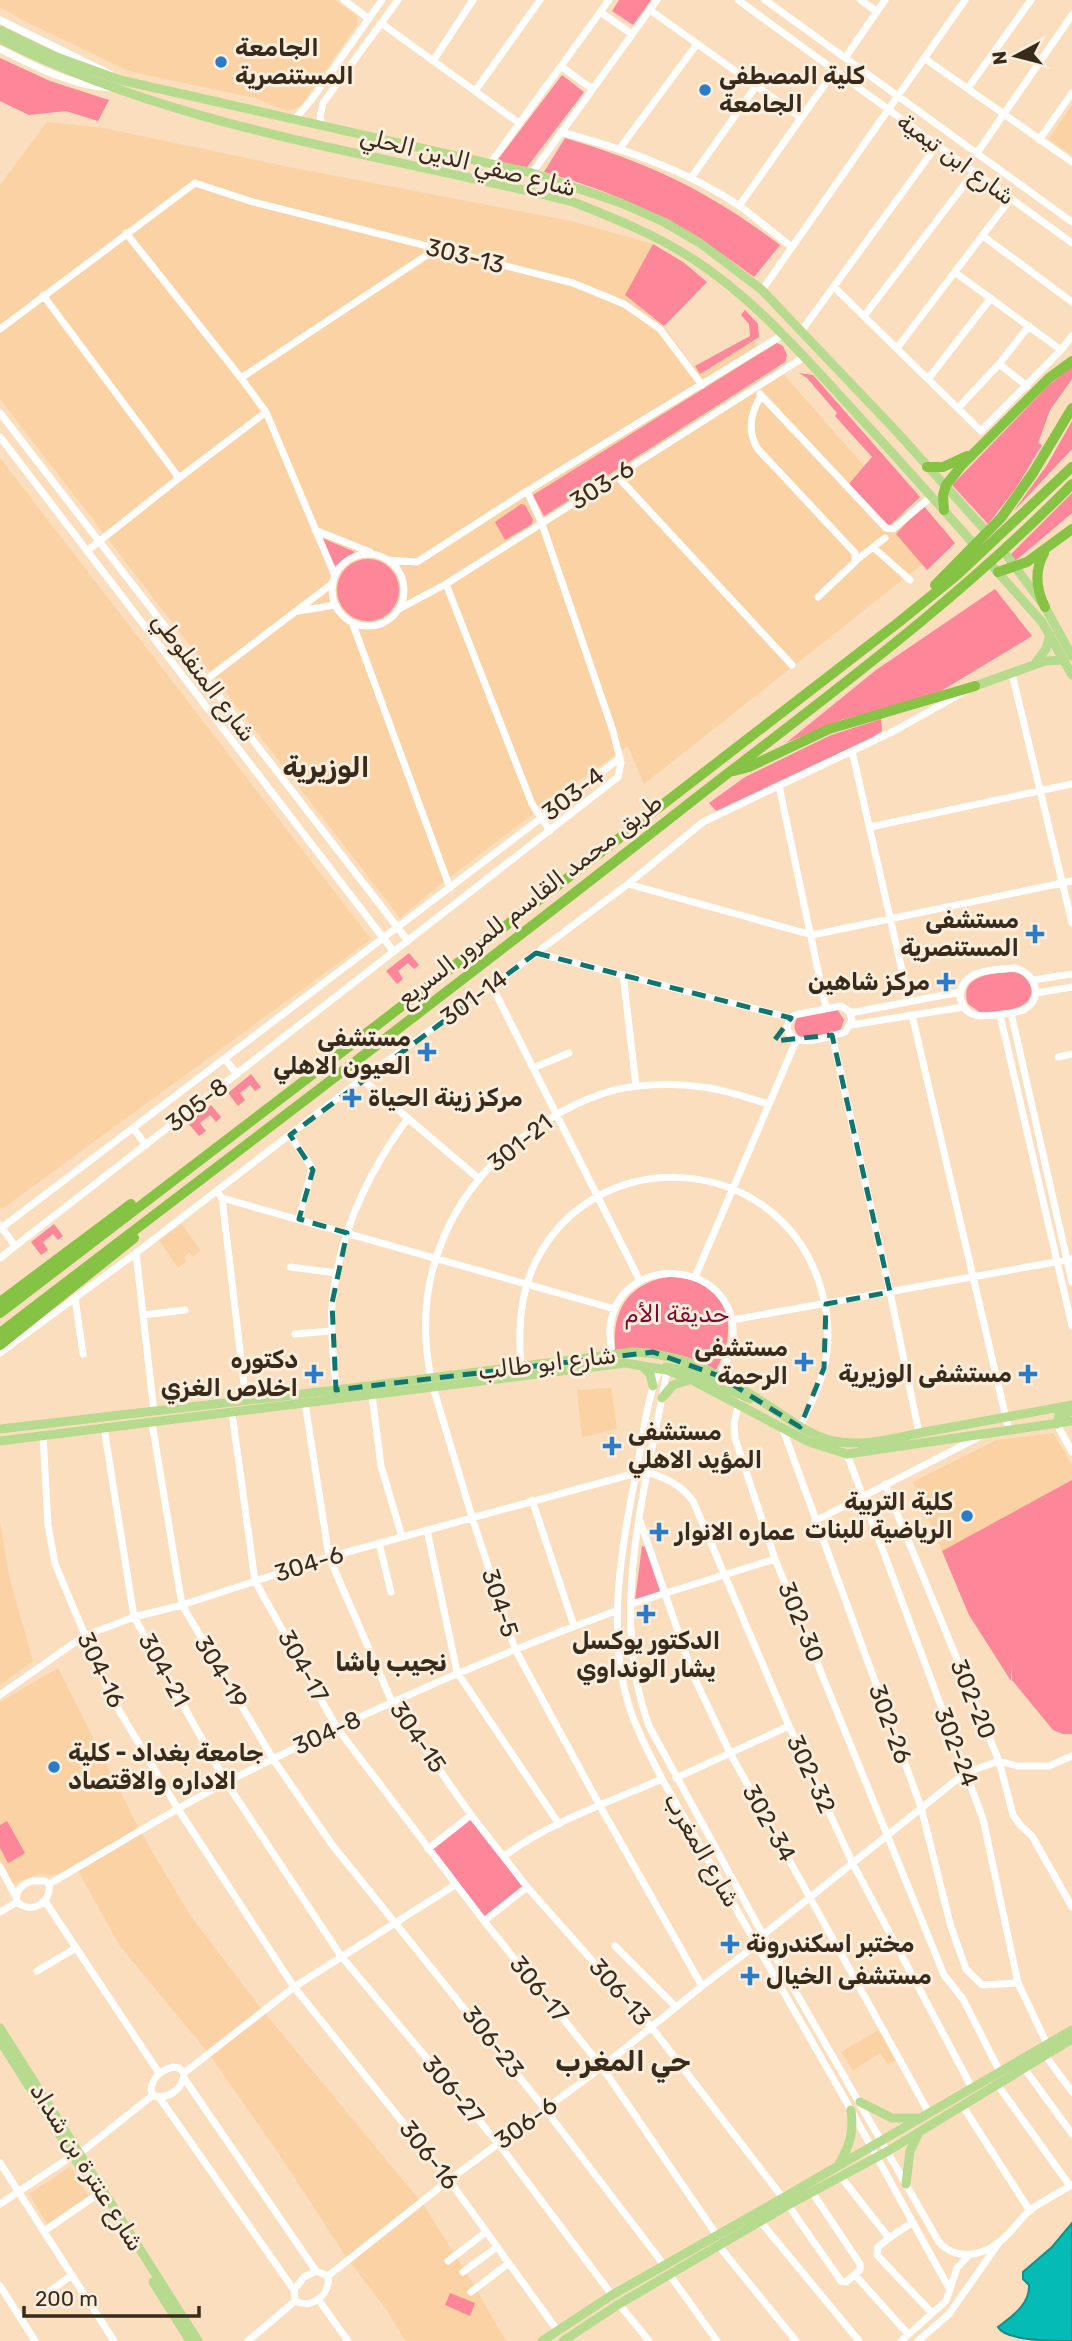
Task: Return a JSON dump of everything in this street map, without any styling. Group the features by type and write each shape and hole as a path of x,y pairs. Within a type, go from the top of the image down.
{"highway":[{"path":"944,510 943,495 946,485 980,445 1049,379 1072,361"},
{"path":"899,622 1001,519 1069,413"},
{"path":"928,467 952,464 980,445"},
{"name":"طريق محمد القاسم للمرور السريع","path":"2,1308 386,1019 899,622 957,575 1072,467"},
{"name":"طريق محمد القاسم للمرور السريع","path":"0,1333 17,1326 161,1210 500,953 862,671 967,584 1072,484"},
{"path":"996,570 1017,567 1072,530"},
{"path":"1045,607 1040,598 1037,577 1041,557 1047,548"},
{"path":"728,773 749,767 829,729 975,686"},
{"path":"0,1345 17,1326"}],"main road":[{"path":"0,30 67,65"},
{"path":"0,38 67,65"},
{"name":"شارع صفي الدين الحلي","path":"67,65 120,80 532,173 621,203 664,222 700,243 762,290 897,432 984,529"},
{"name":"شارع صفي الدين الحلي","path":"67,65 114,88 165,105 297,140 573,202 616,219 692,258 747,299 784,334 972,542"},
{"path":"440,171 443,153"},
{"path":"884,443 897,432"},
{"path":"1007,556 1045,607 1068,658 1072,675"},
{"path":"996,570 1068,658"},
{"path":"1032,665 1046,649 1050,634 1045,607"},
{"path":"975,686 1032,665 1068,658"},
{"path":"653,1352 661,1357 665,1368 688,1371 748,1399 765,1404"},
{"name":"شارع ابو طالب","path":"0,1441 372,1395 521,1366 612,1353 653,1352 696,1364 800,1427 821,1437 850,1443 1072,1405"},
{"name":"شارع ابو طالب","path":"0,1430 336,1390 612,1364 641,1364 665,1368 820,1447 847,1454 1072,1421"},
{"path":"641,1364 650,1374 653,1386"},
{"path":"662,1398 673,1385 692,1380"},
{"path":"1057,1424 1059,1415 1072,1411"},
{"name":"شارع عنترة بن شداد","path":"0,2028 98,2194 190,2341"},
{"path":"565,2340 619,2304 760,2221 838,2165 1072,2030"},
{"path":"542,2341 612,2295 716,2234 812,2192 888,2151 1072,2039"},
{"name":"شارع عنترة بن شداد","path":"0,2041 198,2341"},
{"path":"860,2102 891,2118 925,2115"},
{"path":"838,2165 853,2134 851,2110"},
{"path":"906,2184 910,2151 919,2131"}],"street":[{"path":"344,0 369,19"},
{"path":"295,120 382,0"},
{"path":"322,126 321,108 398,0"},
{"path":"433,61 474,0"},
{"path":"475,91 540,0"},
{"path":"489,164 609,0"},
{"path":"532,173 657,0"},
{"name":"شارع ابن تيمية","path":"738,0 1072,243"},
{"name":"شارع ابن تيمية","path":"765,0 1072,222"},
{"path":"860,0 877,12"},
{"path":"845,58 885,0"},
{"path":"762,290 965,0"},
{"path":"968,88 1031,0"},
{"path":"650,10 801,118"},
{"path":"600,12 632,34"},
{"path":"977,153 1072,15"},
{"name":"شارع صفي الدين الحلي","path":"0,20 87,60 120,80"},
{"path":"381,23 519,123"},
{"path":"620,148 697,44"},
{"name":"شارع صفي الدين الحلي","path":"0,49 75,82 114,88"},
{"path":"924,58 1072,162"},
{"path":"338,62 348,69"},
{"path":"561,66 592,89"},
{"path":"850,81 860,68"},
{"path":"739,206 835,70"},
{"path":"326,80 335,86"},
{"path":"691,178 756,86"},
{"path":"1039,139 1072,93"},
{"path":"561,132 620,148 691,178 739,206 792,247"},
{"path":"802,330 937,145"},
{"path":"864,316 974,172"},
{"name":"303-13","path":"126,233 195,183 250,201 573,283 624,304 660,329 702,385"},
{"path":"897,348 1011,198"},
{"path":"0,329 126,233 266,412 334,580 332,594 335,605 342,615 352,622 372,626 391,618 402,600 404,589 396,568 388,560 315,530"},
{"path":"983,236 1072,302"},
{"path":"241,378 436,249"},
{"path":"956,272 1061,350"},
{"path":"834,287 981,432 1072,336"},
{"path":"43,295 179,478"},
{"path":"928,379 991,298"},
{"path":"958,408 999,364 1028,326"},
{"name":"303-6","path":"388,560 417,562 527,491 784,334"},
{"name":"303-6","path":"397,610 446,584 804,356"},
{"path":"999,364 1027,386"},
{"path":"754,389 886,528 893,529 932,496"},
{"path":"761,396 751,419 754,443 855,553 855,562"},
{"path":"87,551 266,412"},
{"name":"شارع المنفلوطي","path":"0,413 408,941"},
{"name":"شارع المنفلوطي","path":"0,437 394,952"},
{"path":"617,476 792,665"},
{"path":"527,491 542,524 620,758"},
{"path":"818,597 885,538"},
{"path":"873,547 910,580"},
{"path":"207,679 298,611 334,580 348,560 367,554 377,555"},
{"path":"446,584 533,804 550,831"},
{"path":"298,611 335,605"},
{"path":"352,622 450,888"},
{"path":"1012,674 1072,923"},
{"name":"301-14","path":"0,1353 219,1194 362,1079 628,884 704,822 894,731 975,686"},
{"path":"219,723 233,713"},
{"path":"852,751 909,1001"},
{"name":"303-4","path":"384,938 620,758"},
{"name":"303-4","path":"394,952 615,781 621,771 620,758"},
{"path":"870,827 1072,784"},
{"path":"779,786 826,1008"},
{"path":"290,815 302,806"},
{"path":"333,871 345,862"},
{"path":"471,872 480,886"},
{"path":"628,884 811,935 1072,881"},
{"name":"305-8","path":"1,1227 384,938"},
{"name":"305-8","path":"0,1258 394,952"},
{"path":"536,953 791,1018 841,1006 850,1013 851,1025"},
{"path":"1015,968 1024,970 1033,980 1035,993 1027,1008 979,1017 970,1014 963,1007 960,992 965,979 977,973 1015,968"},
{"path":"623,974 636,1086"},
{"path":"1033,980 1072,974"},
{"path":"492,986 639,1281"},
{"path":"1035,993 1072,987"},
{"path":"850,1013 960,992"},
{"path":"791,1018 787,1030 790,1037 796,1041 845,1032 851,1025 963,1007"},
{"path":"1011,1013 1052,1198 1070,1259 1072,1282"},
{"path":"912,1015 1009,1431"},
{"path":"1000,1015 1072,1326"},
{"path":"832,1035 919,1433"},
{"path":"695,1277 796,1041"},
{"path":"533,1069 569,1053"},
{"path":"1058,1057 1072,1054"},
{"path":"225,1059 237,1074"},
{"path":"1016,1080 1025,1078"},
{"path":"362,1079 478,1178"},
{"name":"301-21","path":"432,1382 425,1338 429,1292 436,1258 448,1227 478,1178 511,1145 556,1114 593,1097 636,1086 703,1087 769,1104"},
{"path":"336,1390 331,1331 337,1273 369,1176 408,1118"},
{"path":"133,1128 146,1145"},
{"path":"290,1135 312,1168 299,1219"},
{"path":"1030,1140 1039,1138"},
{"path":"521,1366 520,1321 527,1284 535,1263 554,1234 578,1209 625,1185 665,1177 695,1178 734,1189 765,1207 791,1232 813,1266 825,1304 828,1336 824,1368 818,1388 800,1427"},
{"path":"246,1401 219,1194 615,1309"},
{"path":"1043,1200 1052,1198"},
{"path":"1,1227 15,1246"},
{"path":"136,1253 154,1412"},
{"path":"732,1320 1070,1259"},
{"path":"290,1266 337,1273"},
{"path":"612,1353 610,1328 615,1309 625,1293 639,1281 664,1272 680,1273 707,1283 719,1294 732,1320 731,1351 719,1376"},
{"path":"75,1298 83,1354"},
{"path":"143,1315 186,1310"},
{"path":"295,1334 331,1331"},
{"name":"شارع المغرب","path":"665,1368 653,1386 622,1557 618,1610 621,1665 628,1704 662,1779 851,2110 950,2290"},
{"name":"شارع المغرب","path":"665,1368 640,1519 631,1604 634,1672 639,1700 649,1726 676,1778 906,2184 945,2249 956,2255 970,2255"},
{"name":"304-5","path":"432,1382 515,1649 702,1986"},
{"path":"372,1395 381,1466 402,1537"},
{"name":"304-15","path":"304,1403 329,1557 392,1702 503,1856"},
{"name":"302-30","path":"738,1403 734,1423 735,1438 775,1559 944,1975 963,1999 1000,2072"},
{"name":"304-17","path":"232,1413 256,1581 337,1728 455,1885"},
{"name":"304-19","path":"152,1423 182,1605 272,1759 334,1846 396,1921"},
{"path":"1057,1424 1072,1452"},
{"name":"302-26","path":"782,1427 921,1807 951,1927 966,1969 982,1985 1018,1983"},
{"name":"304-21","path":"104,1428 134,1617 226,1782 341,1956"},
{"path":"815,1521 986,1434"},
{"name":"304-16","path":"43,1436 48,1525 55,1564 111,1697 178,1809 294,1987"},
{"name":"302-24","path":"847,1454 983,1819 1018,1983 1047,2044"},
{"name":"302-32","path":"648,1472 683,1488 693,1501 789,1726 853,1864 972,2088"},
{"name":"304-6","path":"0,1696 84,1636 134,1617 182,1605 329,1557 636,1473"},
{"name":"302-20","path":"885,1484 999,1761 1013,1815 1032,1836 1072,1907"},
{"path":"533,1500 574,1626"},
{"name":"302-34","path":"640,1519 693,1675 730,1753 811,1897 925,2115"},
{"path":"427,1530 457,1672 559,1824"},
{"path":"379,1543 391,1592"},
{"path":"622,1557 635,1559"},
{"path":"631,1604 775,1559"},
{"name":"304-8","path":"0,1912 16,1900 21,1886 28,1882 40,1880 49,1884 226,1782 272,1759 457,1672 618,1610"},
{"path":"676,1778 789,1726"},
{"path":"763,1935 965,1773 999,1761 1017,1766 1049,1766 1072,1756"},
{"path":"503,1856 559,1824 662,1779"},
{"path":"428,1849 471,1815"},
{"name":"306-13","path":"503,1856 527,1887 652,2028 785,2202 841,2281 846,2282 855,2275"},
{"path":"0,1867 16,1900"},
{"path":"49,1884 50,1892 45,1901 159,2073"},
{"path":"0,2204 75,2155 156,2096 174,2092 181,2086 184,2075 294,1987 455,1885"},
{"name":"306-17","path":"455,1885 603,2067 716,2234"},
{"path":"484,1921 527,1887"},
{"name":"304-8","path":"16,1900 23,1907 30,1908 45,1901"},
{"name":"306-23","path":"396,1921 664,2265"},
{"path":"615,1945 676,2007"},
{"name":"306-6","path":"328,2276 449,2180 603,2067 756,1945"},
{"path":"37,1971 76,1948"},
{"name":"306-27","path":"341,1956 498,2143 612,2295"},
{"name":"306-16","path":"294,1987 449,2180 557,2330"},
{"path":"1045,2055 1072,2092"},
{"path":"173,2067 179,2068 316,2271 328,2276 327,2290 318,2299 305,2304 295,2301 294,2290 156,2096 151,2085 159,2073 173,2067"},
{"path":"1024,2068 1072,2134"},
{"path":"918,2341 949,2314 999,2243 1030,2211 1071,2185 997,2084"},
{"path":"962,2105 1030,2211"},
{"path":"0,2163 114,2341"},
{"path":"841,2176 889,2238"},
{"path":"812,2192 860,2264 860,2270 855,2275 908,2334"},
{"path":"44,2231 98,2194"},
{"path":"760,2221 859,2341"},
{"path":"913,2222 878,2247 877,2255 932,2313"},
{"path":"448,2260 486,2232"},
{"path":"901,2341 946,2301 957,2268 970,2255 999,2243"},
{"path":"718,2245 796,2341"},
{"path":"463,2272 497,2247"},
{"path":"970,2255 979,2260 978,2272"},
{"path":"471,2292 509,2263"},
{"path":"294,2290 304,2277 316,2271"},
{"path":"669,2274 717,2341"},
{"path":"50,2291 72,2275"},
{"path":"0,2286 35,2341"},
{"path":"318,2299 348,2341"},
{"path":"248,2341 295,2301"},
{"path":"619,2304 649,2341"}],"highlighted area":[{"path":"536,953 791,1018 774,1041 832,1035 890,1292 826,1304 824,1368 800,1427 719,1376 653,1352 336,1390 332,1303 347,1233 299,1219 313,1170 290,1135"}],"shaded area":[{"name":"الجامعة المستنصرية","path":"0,0 335,0 357,16 357,25 301,106 288,111 255,98 128,71 23,20 0,7"},
{"path":"1072,105 1072,155 1049,139"},
{"path":"47,122 103,128 571,221 653,244 626,296 664,326 693,367 750,336 939,551 644,784 628,746 561,793 400,918 0,399 0,185"},
{"path":"0,458 371,939 2,1209 0,1207"},
{"path":"182,1224 200,1250 193,1257 190,1252 184,1257 186,1261 178,1268 159,1240"},
{"path":"611,1388 617,1429 582,1437 577,1390"},
{"name":"كلية التربية الرياضية للبنات","path":"1053,1433 1072,1465 1072,1480 942,1551 913,1482 997,1440"},
{"path":"0,1522 9,1576 33,1661 0,1685"},
{"path":"58,1668 140,1831 190,1915 263,2011 422,2203 506,2341 405,2341 388,2312 351,2263 411,2211 346,2257 277,2151 209,2054 120,1946 77,1869 51,1875 39,1874 12,1884 0,1859 0,1702"},
{"path":"879,2030 896,2060 888,2065 880,2053 853,2070 841,2052"},
{"path":"70,2167 90,2198 48,2225 29,2194"}],"green space":[{"path":"619,0 651,0 633,25 612,11"},
{"path":"0,58 50,81 109,100 98,121 66,111 29,115 0,101"},
{"path":"562,75 584,92 527,167 496,162"},
{"path":"565,138 625,158 678,181 728,209 780,245 754,277 705,243 654,214 601,191 544,172"},
{"path":"653,244 683,262 707,282 664,326 625,295"},
{"path":"745,310 758,324 759,337 700,374 695,366 750,336 749,324 741,315"},
{"path":"777,343 783,346 787,355 785,362 544,516 533,495"},
{"path":"1072,366 1072,379 1050,410 1038,443 1042,445 1016,488 988,524 952,485 1049,385"},
{"path":"799,373 813,375 920,497 889,526 847,486 872,457 835,416 837,413 807,378"},
{"path":"1072,421 1072,449 1013,512 1047,465"},
{"path":"1072,493 1072,513 1015,561 1011,554"},
{"path":"521,504 525,505 533,520 532,524 505,540 495,522"},
{"path":"923,505 955,543 927,570 896,534"},
{"path":"322,538 355,552 335,566"},
{"path":"368,559 390,568 399,590 390,612 368,621 346,612 337,590 346,568"},
{"path":"995,589 1032,636 931,697 841,720 786,743 876,670"},
{"path":"881,719 882,731 871,738 716,811 709,803 745,777 831,735"},
{"path":"409,953 419,965 414,969 408,963 398,971 403,979 397,984 386,971"},
{"path":"1012,972 1024,976 1028,981 1031,992 1027,1002 1012,1009 981,1013 968,1004 966,995 972,982 986,975"},
{"path":"837,1009 844,1020 840,1031 802,1038 799,1036 795,1026 798,1017"},
{"path":"251,1074 261,1087 255,1091 250,1085 240,1093 245,1100 238,1106 228,1093"},
{"path":"211,1105 221,1117 216,1122 210,1115 200,1123 206,1131 199,1136 188,1123"},
{"path":"54,1224 63,1236 58,1240 53,1234 43,1242 48,1250 41,1255 31,1242"},
{"name":"حديقة الأم","path":"673,1276 700,1283 712,1291 725,1311 728,1334 716,1370 667,1352 615,1350 617,1321 627,1299 645,1284"},
{"path":"1072,1480 1072,1734 1063,1734 1053,1730 1012,1680 1012,1659 1011,1681 969,1615 942,1551"},
{"path":"642,1546 645,1547 660,1591 635,1600"},
{"path":"471,1815 527,1887 484,1921 428,1849"},
{"path":"7,1821 25,1853 8,1863 0,1848 0,1825"},
{"path":"450,2293 475,2303 470,2316 445,2305"}],"water":[{"path":"1072,2223 1072,2341 1019,2338 1002,2332 998,2327 1019,2310 1026,2299 1029,2285 1023,2279 1023,2272 1052,2247"}],"place":[{"name":"الجامعة المستنصرية","path":"221,62"},
{"name":"كلية المصطفى الجامعة","path":"705,90"},
{"name":"مستشفى المستنصرية","path":"1035,934"},
{"name":"مركز شاهين","path":"946,982"},
{"name":"مستشفى العيون الاهلي","path":"427,1052"},
{"name":"مركز زينة الحياة","path":"352,1098"},
{"name":"مستشفى الرحمة","path":"804,1362"},
{"name":"دكتوره اخلاص الغزي","path":"314,1374"},
{"name":"مستشفى الوزيرية","path":"1028,1374"},
{"name":"مستشفى المؤيد الاهلي","path":"612,1446"},
{"name":"كلية التربية الرياضية للبنات","path":"967,1516"},
{"name":"عماره الانوار","path":"659,1532"},
{"name":"الدكتور يوكسل يشار الونداوي","path":"646,1614"},
{"name":"جامعة بغداد - كلية الاداره والاقتصاد","path":"54,1767"},
{"name":"مختبر اسكندرونة","path":"730,1944"},
{"name":"مستشفى الخيال","path":"750,1976"}],"district":[{"name":"الوزيرية","path":"326,767"},
{"name":"نجيب باشا","path":"391,1662"},
{"name":"حي المغرب","path":"623,2061"}]}
